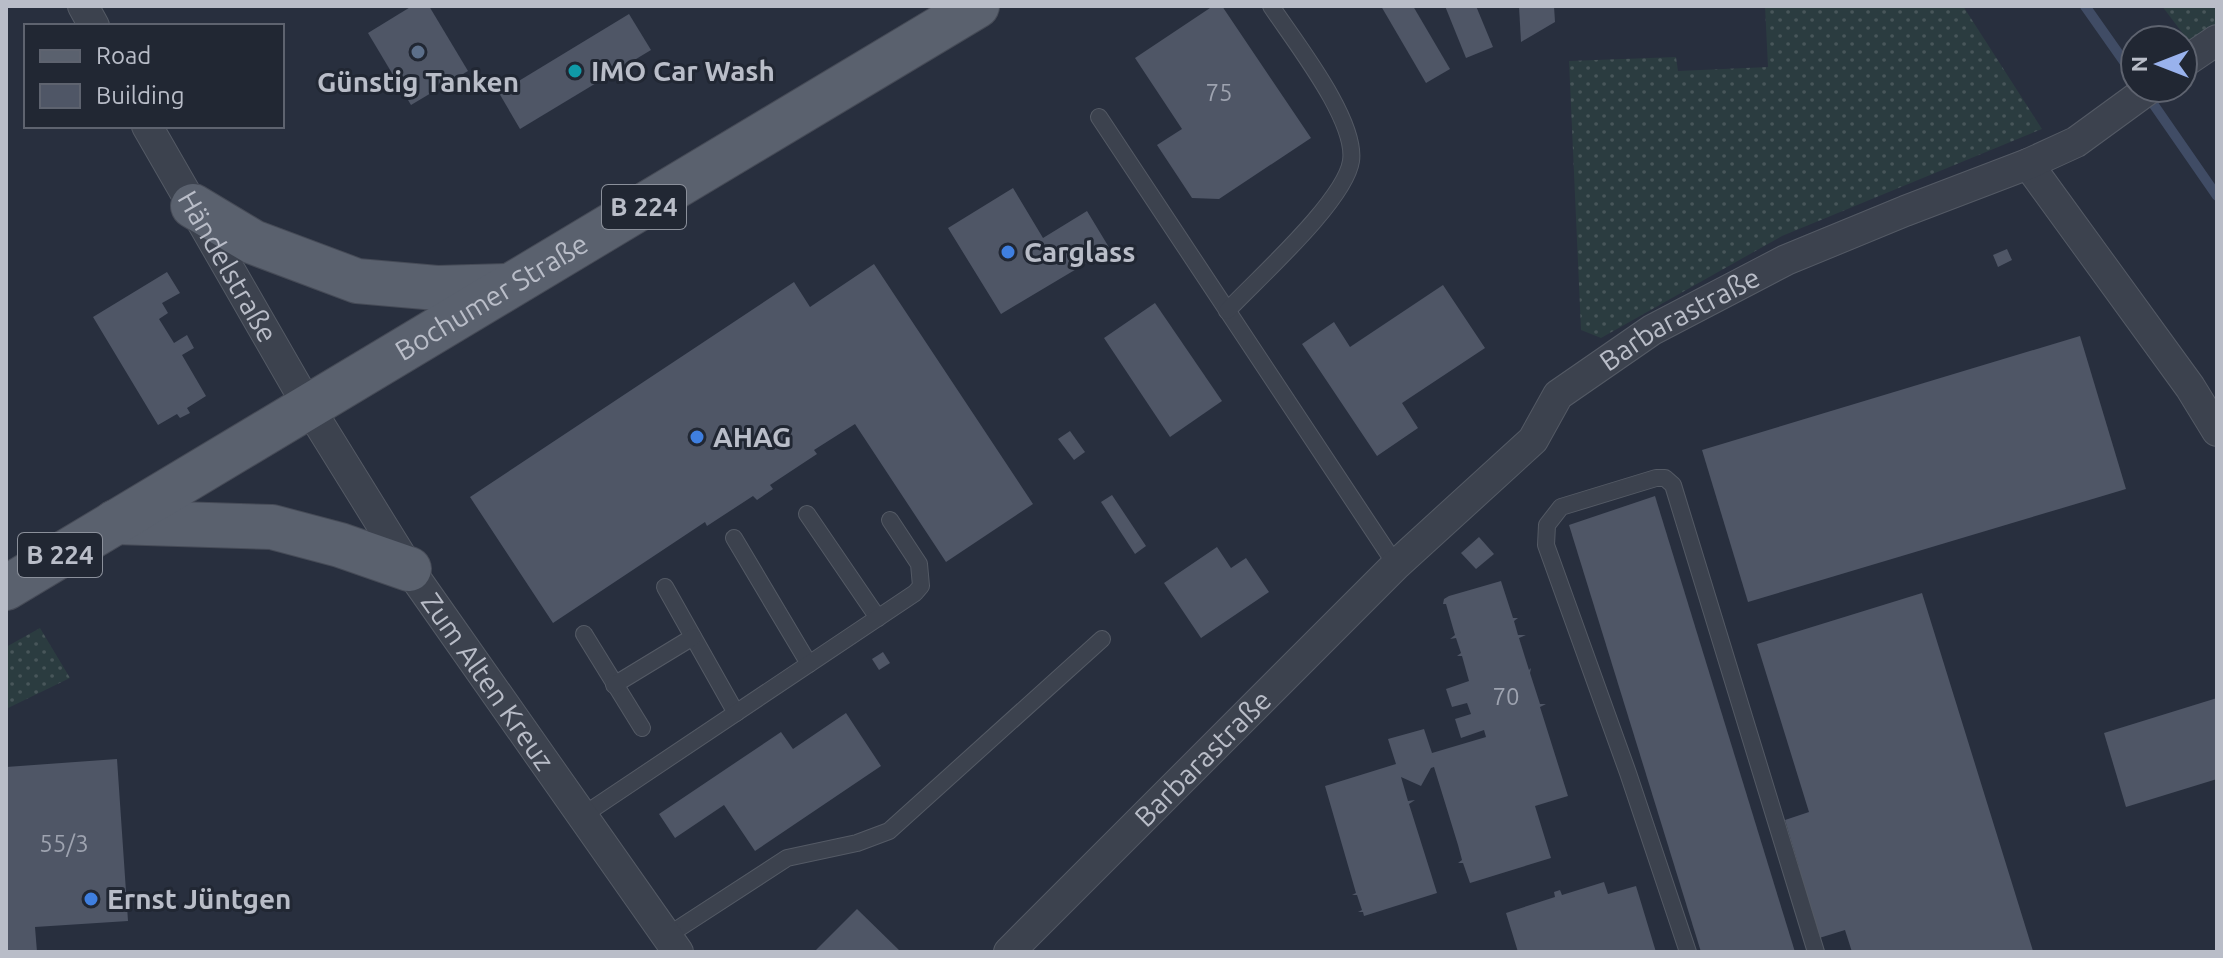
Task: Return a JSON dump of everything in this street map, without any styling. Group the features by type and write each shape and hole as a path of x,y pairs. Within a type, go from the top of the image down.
{"main road":[{"name":"Bochumer Straße","path":"6,588 977,6"},
{"path":"193,206 253,242 357,281 437,288 510,286"},
{"path":"115,522 272,527 340,545 409,569"}],"street":[{"path":"83,6 93,24"},
{"name":"Barbarastraße","path":"1009,952 1396,565 1533,440 1558,395 1652,330 1786,260 2028,164 2076,142 2128,104"},
{"name":"Händelstraße","path":"148,128 308,406"},
{"path":"2028,164 2190,387 2217,431"},
{"name":"Zum Alten Kreuz","path":"308,406 409,569 673,944"}],"lane":[{"path":"1227,311 1307,228 1343,184 1351,160 1349,139 1339,112 1271,6"},
{"path":"1099,117 1396,565"},
{"path":"1688,952 1546,545 1547,525 1561,507 1656,478 1665,478 1673,485 1816,952"},
{"path":"807,514 878,618"},
{"path":"582,816 921,586 919,564 890,520"},
{"path":"734,538 809,664"},
{"path":"665,587 736,713"},
{"path":"584,634 642,728"},
{"path":"614,685 693,637"},
{"path":"673,944 787,858 857,843 889,831 1102,639"}],"shaded area":[{"path":"1765,6 1963,6 2042,129 1782,236 1601,338 1581,330 1569,61 1676,57 1678,71 1768,67"},
{"path":"2162,6 2217,6 2217,23 2199,36 2199,24 2176,24"},
{"path":"40,628 70,678 6,709 6,647"}],"building":[{"name":"Günstig Tanken","path":"412,6 429,6 468,71 411,105 368,33"},
{"path":"1213,6 1222,6 1311,138 1219,199 1192,198 1157,145 1182,129 1135,58"},
{"path":"1381,6 1413,6 1450,69 1426,83"},
{"path":"1445,6 1476,6 1493,47 1466,58"},
{"path":"1519,6 1554,6 1555,22 1521,42"},
{"name":"IMO Car Wash","path":"629,14 651,50 520,129 499,93"},
{"path":"1013,188 1043,238 1087,211 1110,249 1001,314 948,228"},
{"path":"2007,249 2012,260 1998,267 1993,255"},
{"name":"AHAG","path":"874,264 1033,504 946,562 855,424 814,450 817,454 770,485 773,489 757,500 753,496 707,526 705,522 553,623 470,497 794,282 810,307"},
{"path":"167,272 180,293 162,303 168,313 159,319 174,343 187,335 194,348 182,355 206,396 187,408 190,413 180,418 177,414 158,425 93,317"},
{"path":"1443,285 1485,348 1402,403 1418,428 1377,456 1302,344 1334,322 1350,347"},
{"path":"1155,303 1222,401 1170,437 1104,338"},
{"path":"2080,336 2126,489 1748,602 1702,450"},
{"path":"1070,431 1085,452 1074,460 1058,439"},
{"path":"1112,495 1146,546 1135,554 1101,502"},
{"path":"1655,496 1795,952 1701,952 1569,525"},
{"path":"1479,537 1494,554 1476,569 1461,553"},
{"path":"1217,547 1231,568 1246,558 1269,592 1201,638 1164,583"},
{"path":"1501,581 1513,618 1518,618 1514,621 1518,635 1526,635 1519,638 1540,704 1546,704 1540,707 1568,796 1535,806 1551,858 1470,883 1463,863 1458,863 1462,860 1434,767 1421,786 1401,777 1408,801 1415,800 1409,804 1437,893 1364,916 1363,912 1358,912 1362,910 1357,895 1352,895 1356,893 1325,786 1396,764 1388,739 1424,729 1432,753 1486,737 1484,730 1461,738 1455,719 1471,714 1467,703 1452,707 1446,689 1469,681 1462,656 1457,656 1461,653 1456,638 1450,639 1455,635 1446,604 1443,604 1449,596"},
{"path":"1922,593 2033,951 1852,952 1845,930 1816,939 1795,869 1799,867 1785,820 1809,812 1757,644"},
{"path":"883,652 890,663 879,670 872,659"},
{"path":"2217,698 2217,779 2126,807 2104,733"},
{"path":"846,713 881,766 755,851 724,805 675,838 659,814 781,732 793,749"},
{"path":"117,759 128,921 35,927 37,952 6,952 6,767"},
{"path":"1604,882 1608,894 1636,886 1656,952 1518,952 1506,913 1555,897 1554,892 1560,890 1562,895"},
{"path":"857,909 901,952 814,952"}],"waterway":[{"path":"2085,6 2119,54"},
{"path":"2153,104 2217,196"}],"place":[{"name":"Günstig Tanken","path":"418,52"},
{"name":"IMO Car Wash","path":"575,71"},
{"name":"Carglass","path":"1008,252"},
{"name":"AHAG","path":"697,437"},
{"name":"Ernst Jüntgen","path":"91,899"}]}
